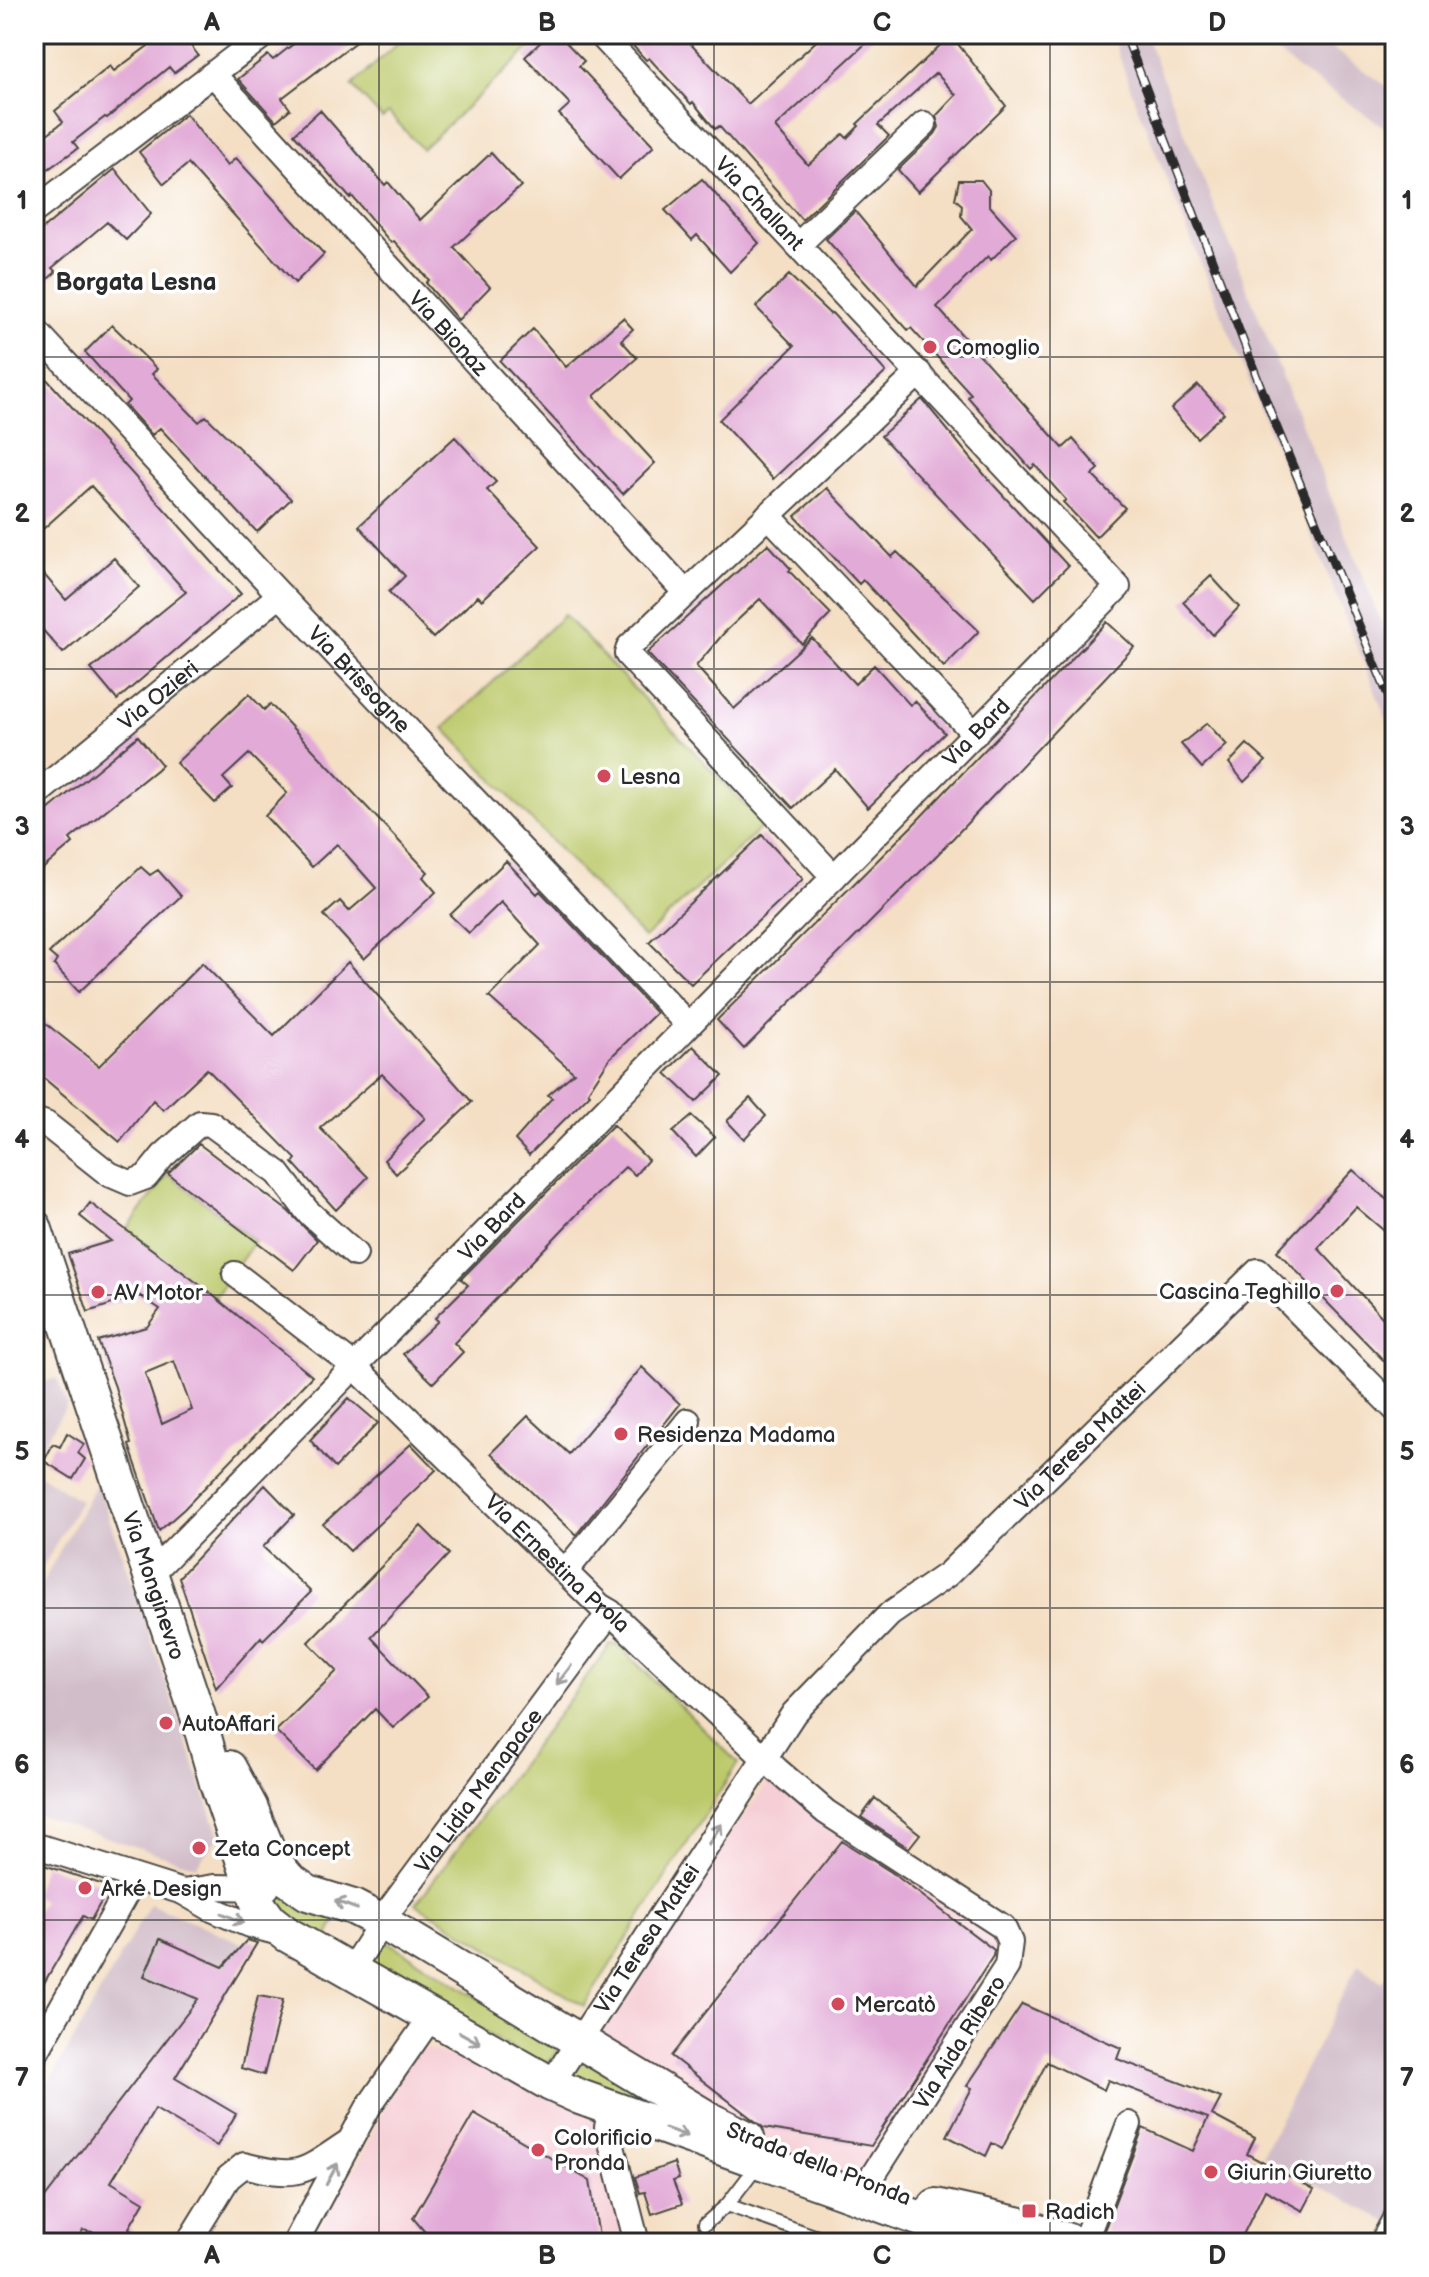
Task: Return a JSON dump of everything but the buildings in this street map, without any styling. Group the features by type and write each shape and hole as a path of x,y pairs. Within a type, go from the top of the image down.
{"street":[{"path":"34,211 265,34"},
{"name":"Via Challant","path":"600,34 1118,587"},
{"name":"Via Bionaz","path":"213,74 685,592"},
{"path":"799,244 924,124"},
{"name":"Via Brissogne","path":"34,329 280,595 688,1025"},
{"path":"834,877 627,654 629,647 685,592 919,373"},
{"path":"768,515 975,734"},
{"name":"Via Bard","path":"150,1575 1118,587"},
{"name":"Via Ozieri","path":"34,796 280,595"},
{"path":"34,1120 46,1124 109,1174 130,1183 146,1177 163,1156 200,1123 211,1124 278,1173 307,1211 355,1254"},
{"name":"Via Monginevro","path":"34,1227 259,1906 270,1921 288,1935"},
{"name":"Via Teresa Mattei","path":"582,2040 794,1713 890,1614 948,1574 1258,1271 1395,1409"},
{"name":"Via Ernestina Prola","path":"235,1274 355,1367 600,1606 765,1756"},
{"path":"565,1572 688,1421"},
{"name":"Via Lidia Menapace","path":"351,1970 382,1922 610,1612"},
{"path":"198,1716 250,1807 276,1866 308,1893"},
{"name":"Via Aida Ribero","path":"765,1756 778,1771 851,1829 1003,1927 1010,1942 1007,1966 868,2183"},
{"name":"Strada della Pronda","path":"34,1845 183,1892 249,1925 288,1935 551,2084 611,2110 988,2243"},
{"path":"214,1887 232,1864 239,1848"},
{"path":"34,2056 134,1879"},
{"name":"Strada della Pronda","path":"183,1892 252,1886 308,1893 353,1907 582,2040 722,2126 776,2150 1010,2233 1074,2243"},
{"path":"295,2243 369,2106 431,2017"},
{"path":"551,2084 582,2040"},
{"path":"611,2110 607,2127 637,2243"},
{"path":"1084,2243 1129,2124"},
{"path":"188,2243 228,2178 244,2165 278,2174 305,2171 350,2141"},
{"path":"1382,2243 1395,2219"}],"lane":[{"name":"Strada della Pronda","path":"705,2224 727,2205 759,2162"},
{"path":"727,2205 834,2243"}],"shaded area":[{"path":"1111,34 1145,34 1395,657 1395,740 1137,106"},
{"path":"1252,34 1311,34 1395,92 1395,134 1302,72"},
{"path":"57,1378 67,1405 34,1459 34,1385"},
{"path":"34,1470 80,1501 34,1583"},
{"path":"97,1483 219,1836 196,1866 34,1814 34,1598"},
{"path":"771,1778 998,1941 868,2183 612,2111 643,2243 310,2243 364,2152 412,2045 552,2084"},
{"path":"150,1904 254,1948 75,2243 34,2243 34,2109"},
{"path":"1358,1964 1382,1982 1395,1965 1395,2226 1262,2155"}],"green space":[{"path":"407,34 545,34 422,149 389,113 382,118 352,86"},
{"name":"Lesna","path":"564,615 764,825 644,938 444,728"},
{"path":"168,1174 255,1241 215,1297 126,1231"},
{"path":"611,1644 619,1646 738,1763 584,2006 416,1904"},
{"path":"268,1891 339,1913 325,1942 275,1914"},
{"path":"388,1942 557,2047 554,2057 539,2065 372,1965 371,1956 378,1945"},
{"path":"583,2056 704,2128 570,2077"}],"railway":[{"path":"1125,34 1272,416 1395,712"}],"place":[{"name":"Comoglio","path":"930,347"},
{"name":"Lesna","path":"604,776"},
{"name":"Cascina Teghillo","path":"1337,1291"},
{"name":"AV Motor","path":"98,1292"},
{"name":"Residenza Madama","path":"621,1434"},
{"name":"AutoAffari","path":"166,1723"},
{"name":"Zeta Concept","path":"199,1848"},
{"name":"Arké Design","path":"85,1888"},
{"name":"Mercatò","path":"838,2004"},
{"name":"Colorificio Pronda","path":"538,2150"},
{"name":"Giurin Giuretto","path":"1211,2172"},
{"name":"Radich","path":"1029,2211"}],"district":[{"name":"Borgata Lesna","path":"136,282"}]}
